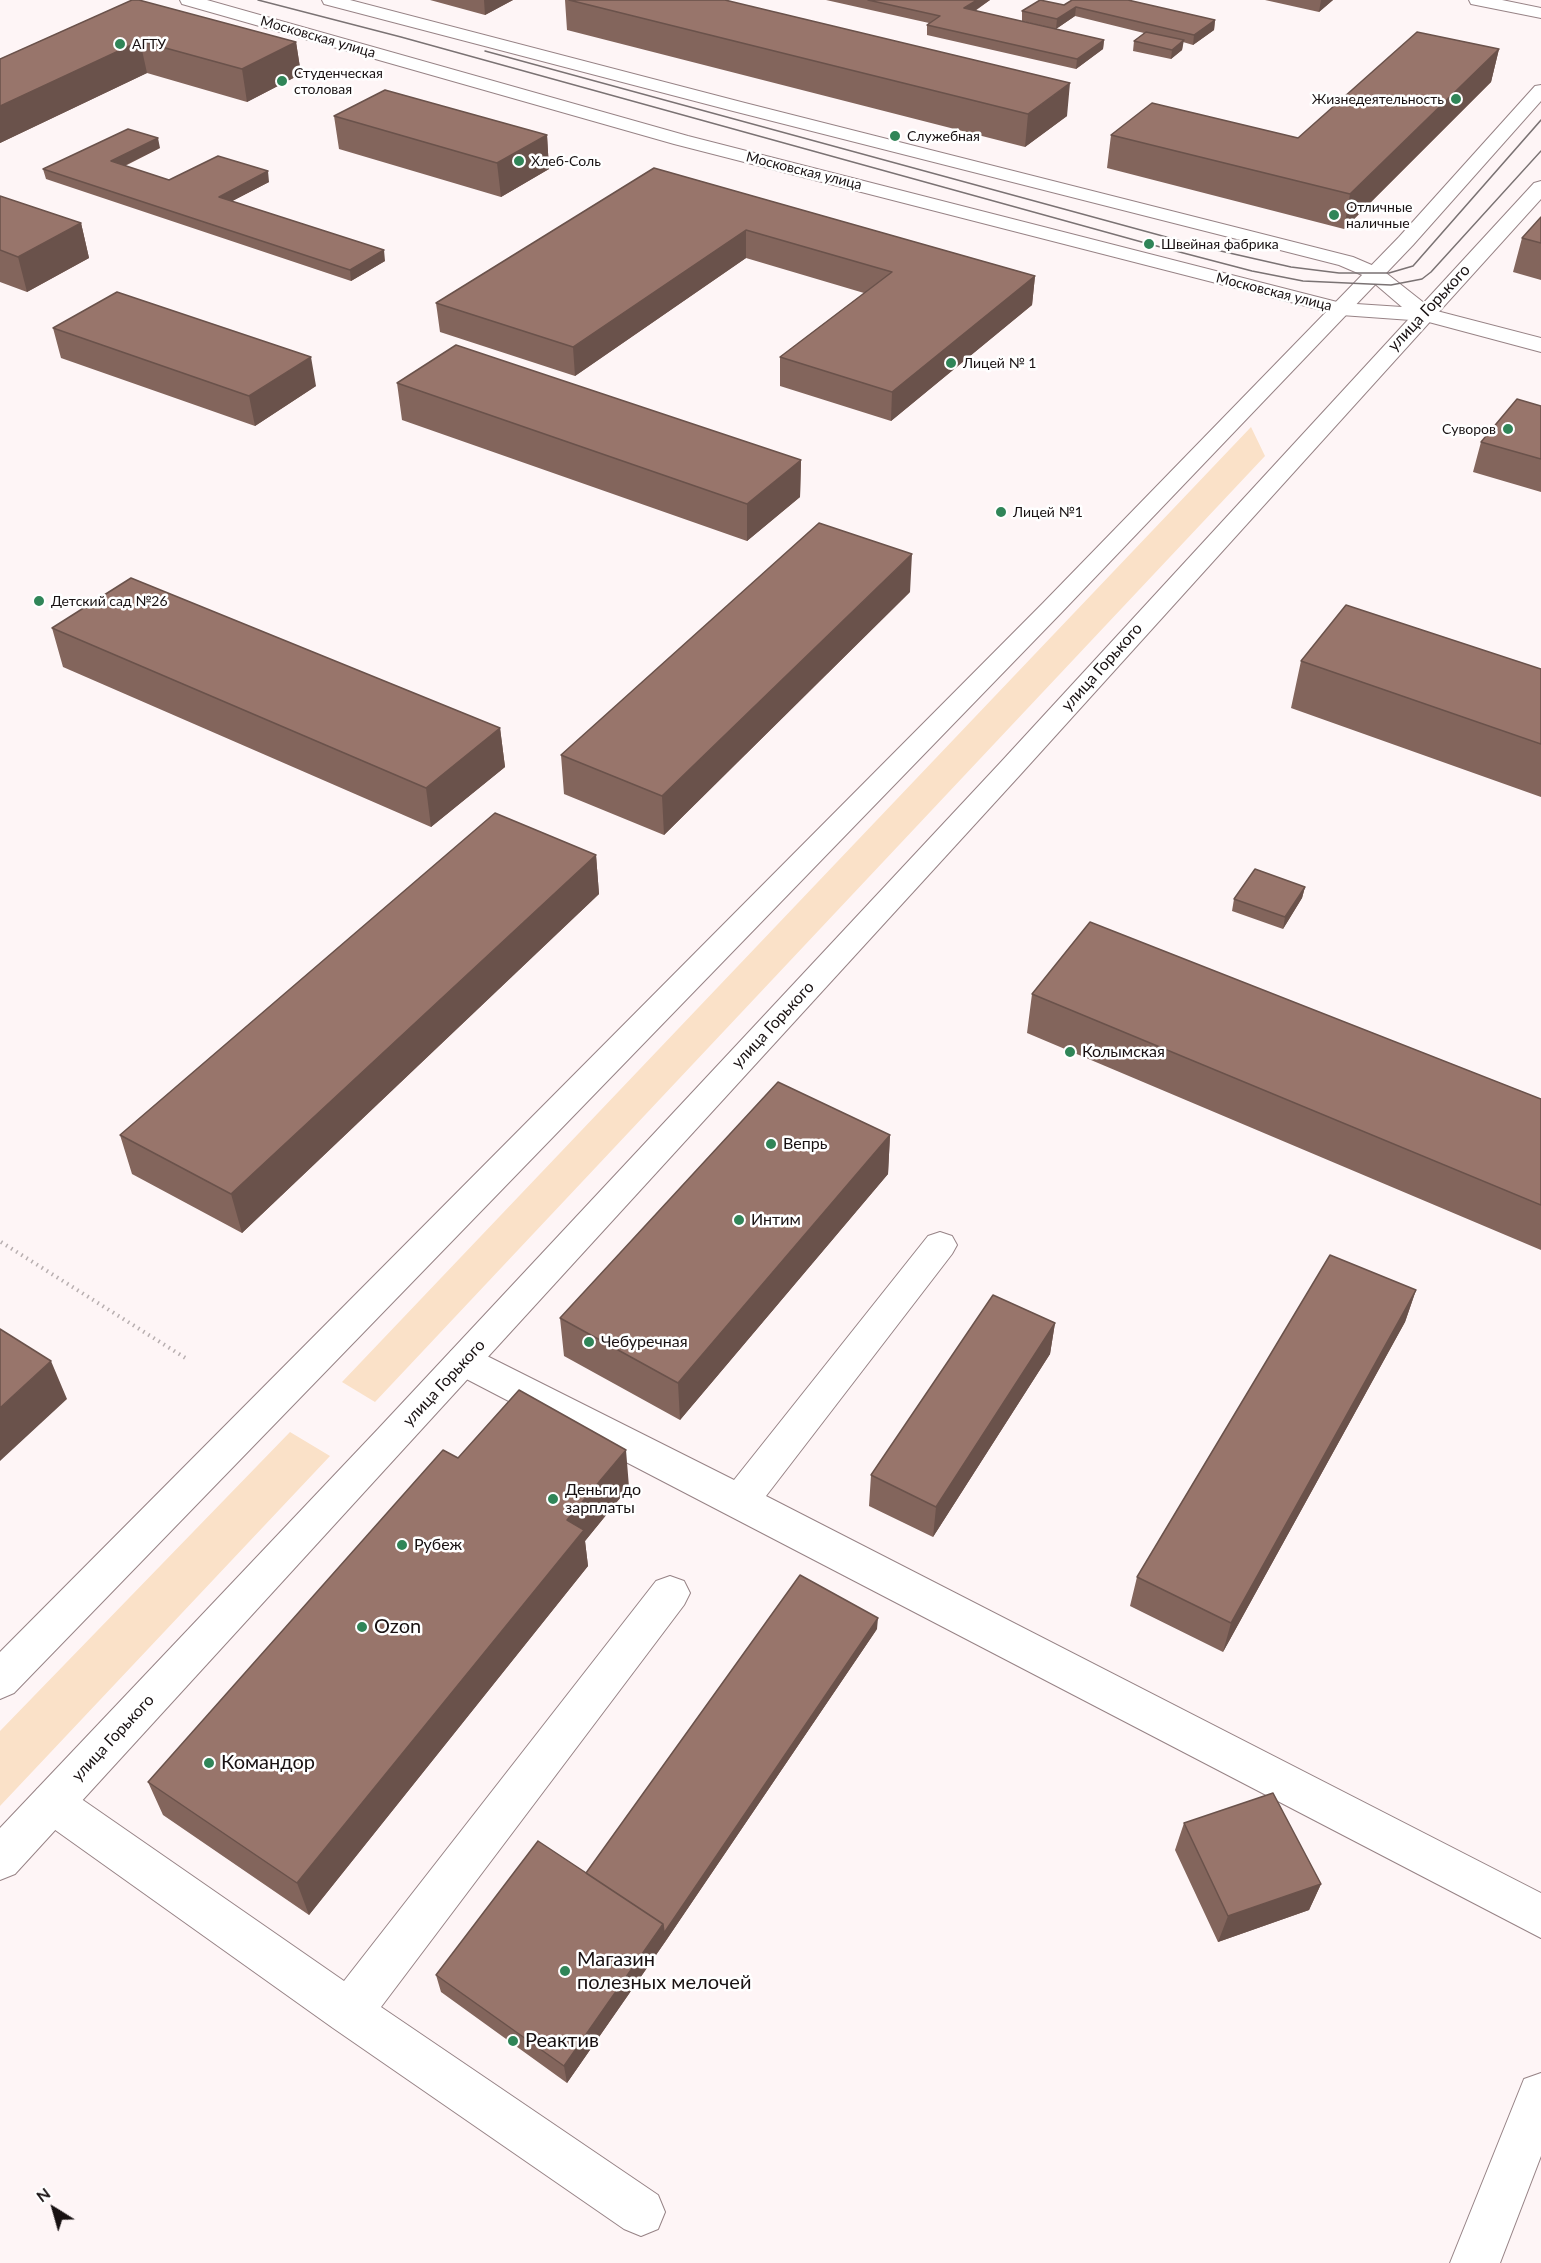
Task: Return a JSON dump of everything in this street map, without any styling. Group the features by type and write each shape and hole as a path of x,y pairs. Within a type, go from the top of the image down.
{"main road":[{"name":"Московская улица","path":"188,0 692,142 1341,309 1425,315 1541,345"},
{"name":"Московская улица","path":"330,0 739,107 1339,259 1374,273 1425,315"},
{"path":"1477,0 1541,14"},
{"path":"0,1680 1052,608 1406,242 1541,90"},
{"name":"улица Горького","path":"0,1859 464,1361 1010,769 1541,187"},
{"path":"740,1501 940,1245"},
{"path":"464,1361 740,1501 1541,1916"},
{"path":"349,2012 670,1593"},
{"path":"52,1803 349,2012 640,2212"},
{"path":"1475,2263 1541,2096"}],"path":[{"path":"1,1242 188,1359"}],"shaded area":[{"path":"1251,427 1265,456 375,1402 342,1382"},
{"path":"290,1432 330,1456 0,1806 0,1731"}],"building":[{"path":"132,0 296,42 242,69 140,41 0,106 0,59"},
{"path":"569,0 725,0 1070,83 1028,114"},
{"path":"868,0 977,0 964,8 1104,40 1077,59 927,25 940,16"},
{"path":"1040,0 1064,5 1072,0 1128,0 1215,20 1194,35 1076,7 1057,19 1022,11"},
{"path":"1146,32 1184,40 1172,50 1134,41"},
{"path":"1417,32 1499,49 1350,194 1111,135 1152,103 1298,138"},
{"path":"385,90 547,135 497,163 334,116"},
{"path":"128,129 158,138 111,161 169,180 218,156 268,171 219,197 384,250 350,270 43,169"},
{"path":"654,168 1035,276 892,392 780,357 892,272 746,230 573,347 436,303"},
{"path":"0,196 81,223 18,257 0,250"},
{"path":"1541,217 1541,243 1522,238"},
{"path":"117,292 311,357 249,396 53,328"},
{"path":"456,345 801,460 747,504 397,383"},
{"path":"1517,399 1541,406 1541,459 1481,442"},
{"path":"819,523 912,554 662,796 561,755"},
{"path":"131,578 500,728 426,788 52,628"},
{"path":"1346,605 1541,669 1541,744 1301,661"},
{"path":"495,813 596,855 231,1194 120,1135"},
{"path":"1255,869 1305,887 1285,917 1234,899"},
{"path":"1090,922 1541,1099 1541,1205 1032,994"},
{"path":"778,1082 890,1135 678,1383 560,1318"},
{"path":"1330,1255 1416,1290 1231,1623 1137,1577"},
{"path":"993,1295 1055,1323 936,1507 871,1475"},
{"path":"0,1329 51,1361 0,1408"},
{"path":"519,1390 626,1450 567,1520 584,1530 297,1883 148,1782 443,1450 458,1458"},
{"path":"800,1575 878,1618 664,1933 663,1924 586,1873"},
{"path":"1273,1793 1321,1884 1228,1916 1184,1823"},
{"path":"538,1841 663,1924 564,2066 436,1975"}],"tram line":[{"path":"258,0 401,37 1149,244 1252,271 1303,281 1391,285 1422,279 1431,272 1541,151"},
{"path":"485,51 1203,247 1291,267 1339,273 1389,273 1413,266 1541,120"}],"place":[{"name":"АГТУ","path":"120,44"},
{"name":"Студенческая столовая","path":"282,81"},
{"name":"Жизнедеятельность","path":"1456,99"},
{"name":"Служебная","path":"895,136"},
{"name":"Хлеб-Соль","path":"519,161"},
{"name":"Отличные наличные","path":"1334,215"},
{"name":"Швейная фабрика","path":"1149,244"},
{"name":"Лицей № 1","path":"951,363"},
{"name":"Суворов","path":"1508,429"},
{"name":"Лицей №1","path":"1001,512"},
{"name":"Детский сад №26","path":"39,601"},
{"name":"Колымская","path":"1070,1052"},
{"name":"Вепрь","path":"771,1144"},
{"name":"Интим","path":"739,1220"},
{"name":"Чебуречная","path":"589,1342"},
{"name":"Деньги до зарплаты","path":"553,1499"},
{"name":"Рубеж","path":"402,1545"},
{"name":"Ozon","path":"362,1627"},
{"name":"Командор","path":"209,1763"},
{"name":"Магазин полезных мелочей","path":"565,1971"},
{"name":"Реактив","path":"513,2041"}]}
